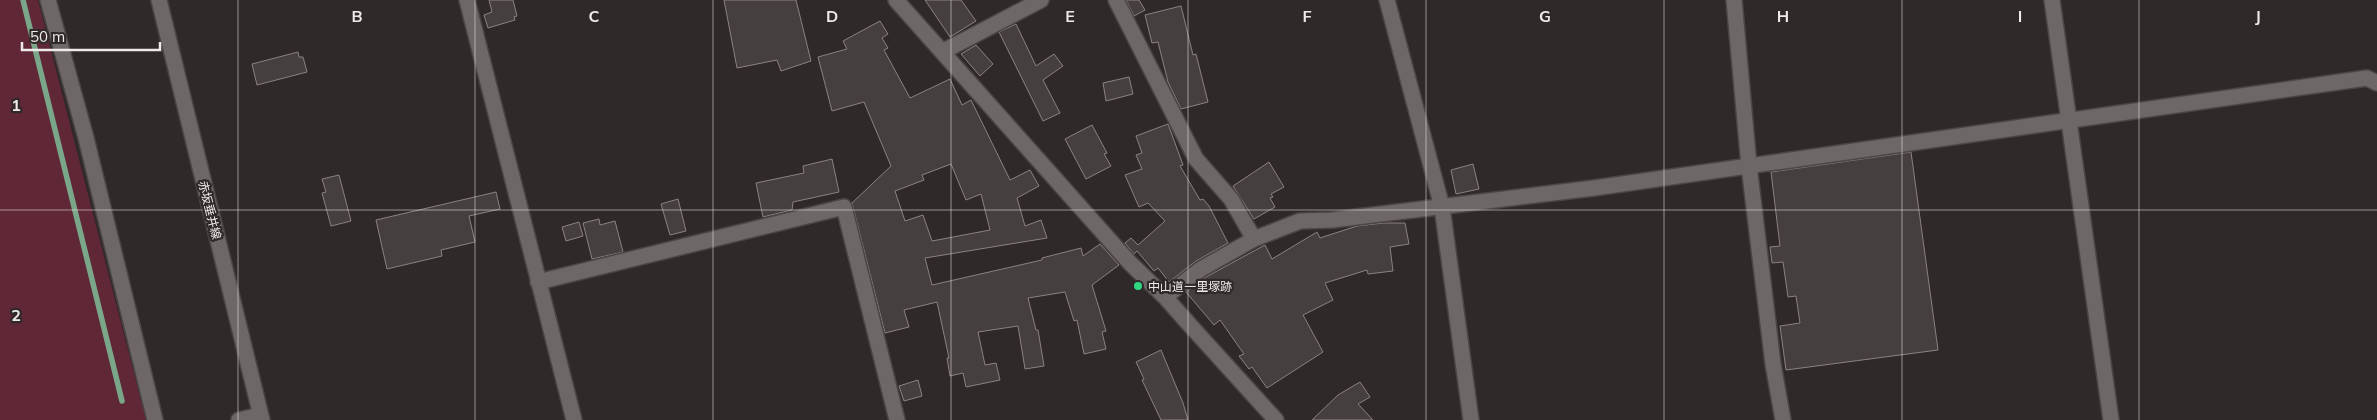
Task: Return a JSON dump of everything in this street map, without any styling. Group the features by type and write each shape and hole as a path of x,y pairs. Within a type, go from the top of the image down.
{"street":[{"path":"48,0 86,138 155,420"},
{"name":"赤坂垂井線","path":"159,0 261,417"},
{"path":"467,0 574,420"},
{"path":"896,0 1130,263 1165,296 1276,420"},
{"path":"942,52 1040,0"},
{"path":"1116,0 1196,159 1231,199 1254,239"},
{"path":"1387,0 1442,207 1472,420"},
{"path":"1734,0 1749,166 1773,364 1783,420"},
{"path":"2052,0 2111,420"},
{"path":"1165,296 1201,269 1254,239 1300,221 1332,220 1442,207 1749,166 2367,78 2377,82"},
{"path":"538,282 844,207 897,420"},
{"path":"238,420 261,417"}],"shaded area":[{"path":"0,0 38,0 146,420 0,420"}],"building":[{"path":"489,0 513,0 517,16 514,17 515,20 488,28 484,15 492,12"},
{"path":"724,0 796,0 811,61 781,71 777,60 737,68"},
{"path":"925,0 961,0 976,21 950,37"},
{"path":"1126,0 1139,0 1145,10 1134,16"},
{"path":"1181,6 1193,55 1196,54 1208,102 1181,109 1168,82 1158,42 1152,43 1145,15"},
{"path":"880,21 888,34 882,38 888,48 884,50 910,98 950,79 962,105 971,100 1010,180 1030,170 1039,186 1017,198 1025,226 1041,220 1047,238 925,258 932,285 1042,260 1042,258 1081,248 1083,256 1100,244 1119,265 1092,285 1106,331 1102,332 1106,349 1084,354 1077,320 1074,321 1065,292 1028,298 1036,330 1038,330 1044,366 1025,369 1018,326 978,332 985,365 996,363 1000,380 966,387 963,373 950,376 947,358 949,358 937,302 904,310 909,327 885,333 852,203 891,166 864,102 832,111 818,57 847,49 843,41","holes":["951,164 966,200 981,194 990,230 932,241 923,215 905,221 895,191 924,180 922,175"]},
{"path":"1016,24 1036,66 1054,54 1063,66 1043,80 1060,113 1043,121 999,32"},
{"path":"976,45 993,64 980,76 961,54"},
{"path":"298,52 299,57 303,57 307,72 257,85 252,64"},
{"path":"1129,77 1133,94 1106,101 1103,83"},
{"path":"1168,124 1183,165 1180,166 1200,200 1203,199 1209,206 1228,243 1196,261 1169,282 1158,268 1154,271 1137,251 1134,254 1125,243 1131,238 1138,245 1165,221 1148,203 1139,207 1125,175 1142,169 1136,155 1142,153 1136,136"},
{"path":"1092,125 1107,153 1104,154 1111,166 1086,179 1065,139"},
{"path":"1911,152 1938,350 1786,370 1780,326 1800,323 1796,296 1788,297 1783,262 1772,263 1770,247 1780,246 1771,172"},
{"path":"832,159 839,192 793,202 792,210 763,217 756,183 804,173 803,166"},
{"path":"1269,162 1284,187 1271,194 1273,197 1270,198 1275,207 1254,219 1233,186"},
{"path":"1473,164 1479,189 1456,194 1451,170"},
{"path":"339,175 351,221 331,226 322,193 326,192 322,179"},
{"path":"496,192 500,209 469,216 475,242 441,250 442,256 387,269 376,220"},
{"path":"678,199 686,231 670,235 661,204"},
{"path":"599,219 600,225 615,221 623,252 592,259 583,223"},
{"path":"579,222 583,236 566,241 562,227"},
{"path":"1405,223 1409,244 1390,247 1393,271 1368,274 1367,270 1325,283 1333,300 1303,315 1323,352 1267,388 1252,367 1249,369 1239,356 1244,354 1220,320 1214,325 1186,292 1206,277 1265,245 1272,259 1317,232 1320,238 1357,226"},
{"path":"1161,350 1188,420 1161,420 1142,380 1144,379 1136,362"},
{"path":"918,380 922,396 904,401 899,386"},
{"path":"1360,382 1370,397 1358,404 1373,420 1312,420 1338,395"}],"waterway":[{"path":"23,0 122,401"}],"place":[{"name":"中山道一里塚跡","path":"1138,286"}]}
